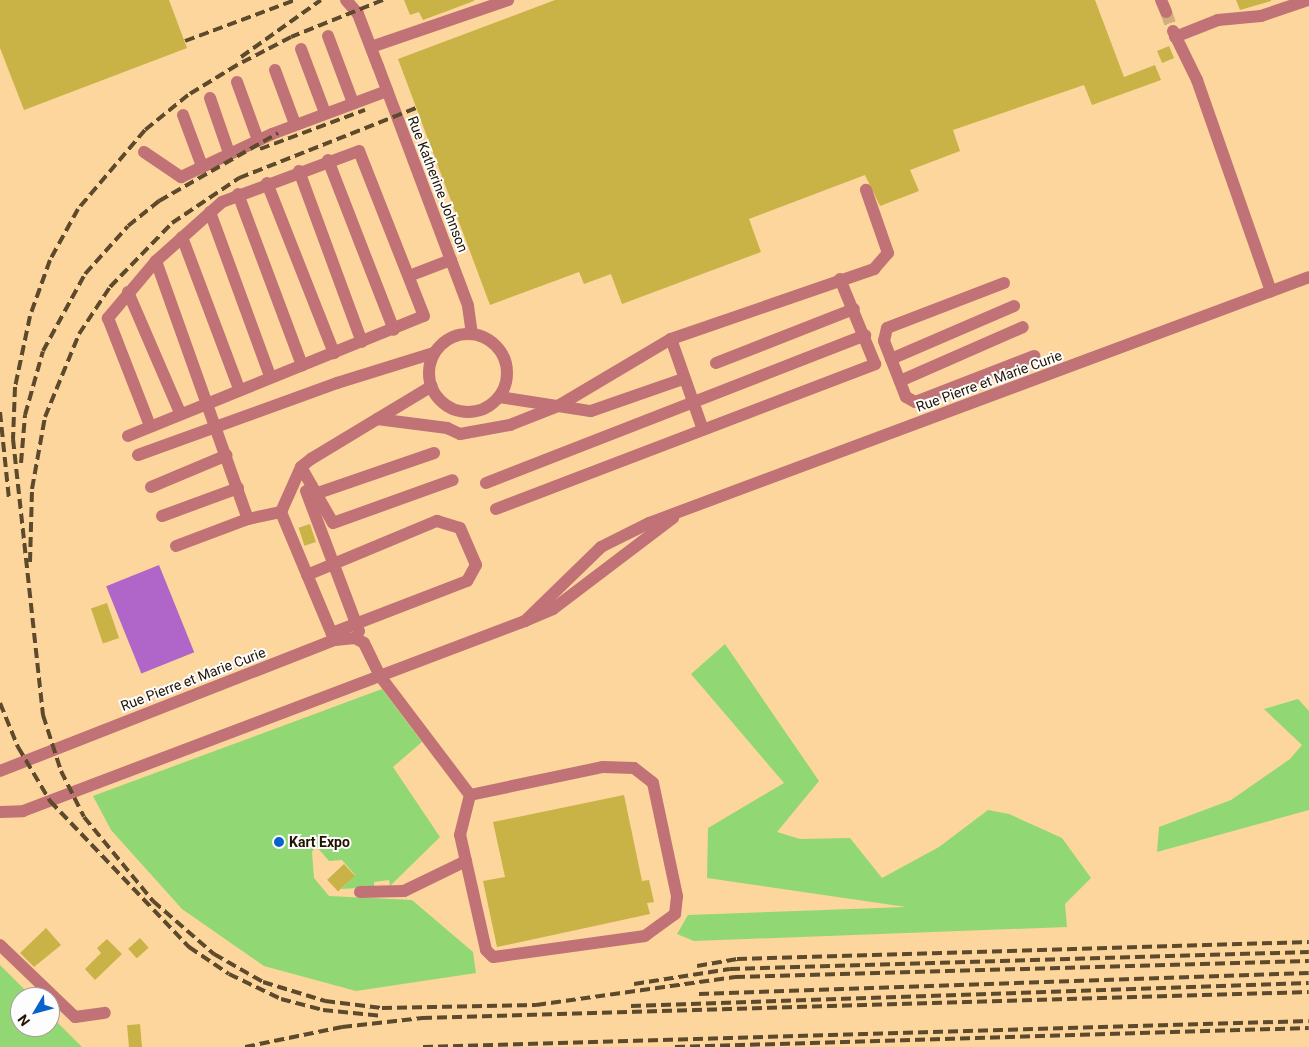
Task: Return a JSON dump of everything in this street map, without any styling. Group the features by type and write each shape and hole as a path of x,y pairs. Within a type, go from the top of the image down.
{"street":[{"name":"Rue Katherine Johnson","path":"346,0 358,14 371,46 468,306 472,334"},
{"path":"371,46 508,0"},
{"path":"1161,0 1166,12"},
{"path":"1271,291 1197,80 1174,34 1218,20 1261,16 1308,0"},
{"path":"328,36 353,103"},
{"path":"301,49 325,113"},
{"path":"275,70 295,124"},
{"path":"237,82 258,140"},
{"path":"144,152 175,175 202,166 295,124 387,91"},
{"path":"210,98 229,153"},
{"path":"183,115 202,166"},
{"path":"128,436 209,400 394,330 424,316 363,154 355,150 238,194 210,212 156,261 128,292 107,323 150,426"},
{"path":"328,160 394,330"},
{"path":"299,171 362,342"},
{"path":"268,183 334,353"},
{"path":"377,419 447,428 460,434 510,424 558,406 671,339 840,279 874,269 888,253 866,190"},
{"path":"238,194 302,365"},
{"path":"210,212 270,376"},
{"path":"182,237 239,389"},
{"path":"409,276 451,260"},
{"path":"156,261 209,400 248,519"},
{"name":"Rue Pierre et Marie Curie","path":"525,621 601,547 679,513 1309,277"},
{"path":"496,509 875,364 865,335 840,279"},
{"path":"1004,283 887,328 882,334 906,397 915,402 1034,356 1030,381"},
{"path":"128,292 180,413"},
{"path":"891,359 1014,306"},
{"path":"716,363 854,309"},
{"path":"900,381 1023,327"},
{"path":"472,334 492,342 506,363 505,386 499,397 482,410 462,412 449,407 432,386 430,366 434,353 443,343 472,334"},
{"path":"486,483 692,400 865,335"},
{"path":"671,339 683,379 703,430"},
{"path":"138,456 337,382 434,353"},
{"path":"499,397 591,411 683,379"},
{"path":"307,576 437,521 447,521 460,528 476,565 467,581 356,623 333,636 307,576 281,512 300,470 377,419 432,386"},
{"path":"460,434 462,412"},
{"path":"315,494 434,453"},
{"path":"151,487 227,455"},
{"path":"300,470 328,520 340,524 453,480"},
{"path":"300,470 356,623 380,676 470,795"},
{"path":"162,516 238,488"},
{"path":"176,546 248,519 281,512"},
{"name":"Rue Pierre et Marie Curie","path":"0,812 23,811 525,621 572,595 679,513"},
{"name":"Rue Pierre et Marie Curie","path":"0,770 333,636 355,638 364,643"},
{"path":"603,767 634,768 653,783 677,896 675,914 645,936 493,958 486,950 460,835 470,795 603,767"},
{"path":"360,892 404,891 466,861"},
{"path":"0,945 75,1017 105,1013"}],"green space":[{"path":"725,644 819,781 777,832 800,839 850,838 882,878 939,847 988,810 1009,814 1062,838 1091,878 1065,904 1067,927 694,941 677,934 688,915 906,907 707,878 708,828 784,783 691,674"},
{"name":"Kart Expo","path":"382,689 422,742 393,767 440,837 390,886 389,880 374,882 374,887 341,889 355,875 342,860 329,861 316,846 312,852 314,878 329,896 412,900 473,952 476,973 356,991 264,966 182,909 111,830 93,796"},
{"path":"1298,699 1309,711 1309,810 1157,852 1159,827 1231,800 1290,759 1302,745 1264,709"},
{"path":"0,965 22,987 10,987 10,1037 60,1037 60,1025 82,1047 0,1047"}],"shaded area":[{"path":"159,565 194,652 141,674 106,586"}],"building":[{"path":"0,0 169,0 187,48 24,110 0,48"},
{"path":"404,0 474,1 423,20 419,12 410,15"},
{"path":"555,0 1095,0 1124,77 1155,65 1161,80 1092,105 1084,85 953,130 960,151 910,170 919,191 880,206 865,175 749,219 761,252 622,304 611,274 584,284 579,272 490,305 398,59"},
{"path":"1236,0 1271,0 1271,1 1240,10"},
{"path":"1169,46 1174,58 1162,63 1157,51"},
{"path":"310,524 316,542 304,546 299,528"},
{"path":"107,603 119,638 103,644 91,609"},
{"path":"624,795 642,881 649,880 654,902 647,903 650,914 497,947 483,881 505,877 493,822"},
{"path":"344,864 355,876 338,891 327,880"},
{"path":"46,928 61,945 34,967 20,953"},
{"path":"140,938 149,948 137,958 128,949"},
{"path":"107,939 122,954 95,980 85,969 101,953 97,948"},
{"path":"140,1024 142,1047 129,1047 127,1025"}],"tunnel":[{"path":"1166,12 1173,31"}],"railway":[{"path":"185,41 295,0"},
{"path":"241,57 321,0"},
{"path":"383,0 291,37 237,65 188,95 145,130 78,209 50,260 30,316 15,387 13,439 43,715 61,771 84,817 153,901 214,954 263,982 325,1001 382,1008 536,1005 735,977 1309,961"},
{"path":"30,562 32,489 45,417 79,334 110,287 172,223 239,178 416,108"},
{"path":"260,149 365,110"},
{"path":"21,463 25,415 43,351 85,274 128,226 159,201 278,133"},
{"path":"0,412 9,499"},
{"path":"0,703 18,747 50,801 189,947 229,974 281,999 323,1010 383,1016"},
{"path":"697,966 737,959 1309,942"},
{"path":"634,984 730,969 1309,952"},
{"path":"699,994 1309,973"},
{"path":"631,1006 1309,983"},
{"path":"245,1047 342,1027 422,1018 1309,992"},
{"path":"423,1047 1309,1021"},
{"path":"675,1047 1309,1028"}],"place":[{"name":"Kart Expo","path":"279,842"}]}
